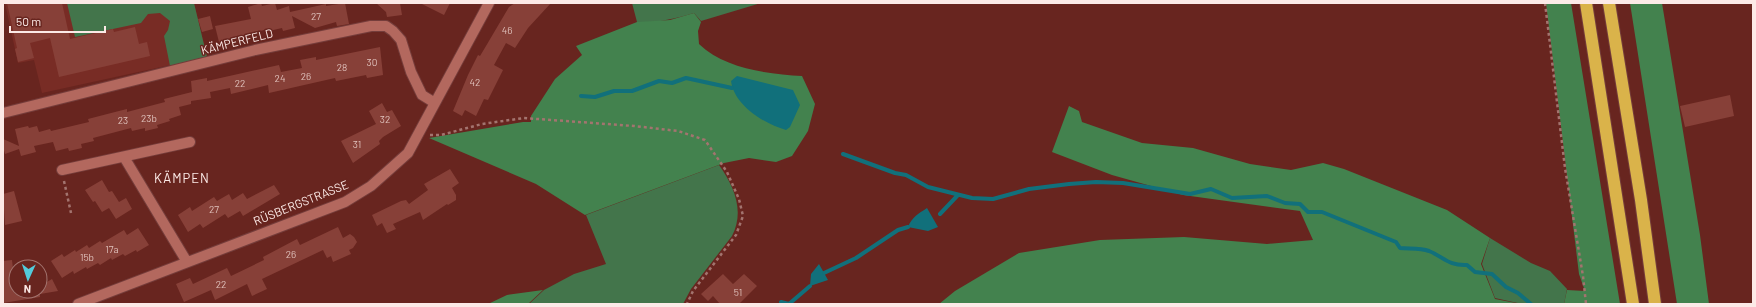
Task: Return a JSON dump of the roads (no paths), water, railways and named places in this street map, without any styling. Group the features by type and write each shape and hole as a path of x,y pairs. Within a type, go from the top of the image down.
{"highway":[{"path":"1586,3 1632,304"},
{"path":"1609,3 1641,200 1655,304"}],"street":[{"name":"RÜSBERGSTRASSE","path":"78,304 345,202 371,186 408,153 489,3"},
{"name":"KÄMPERFELD","path":"3,113 255,50 371,26 386,26 394,30 401,40 411,72 422,95 435,103"},
{"path":"62,170 190,142"},
{"path":"124,157 187,262"}],"water":[{"path":"737,76 793,90 800,105 790,127 786,130 777,127 751,112 733,90 731,81"},
{"path":"927,208 938,227 928,231 908,227 913,218"},
{"path":"819,264 828,280 810,286 811,274"}],"waterway":[{"path":"581,96 595,97 614,91 632,91 659,81 672,83 686,78 732,88"},
{"path":"843,154 895,173 906,175 928,187 972,198 993,199 1029,189 1096,182 1123,183 1190,194 1211,189 1232,198 1267,196 1285,203 1300,204 1308,212 1322,212 1396,242 1400,248 1429,251 1451,263 1467,265 1475,272 1492,274 1506,287 1518,293 1531,304"},
{"path":"940,214 958,195"},
{"path":"824,273 856,258 898,230 908,227"},
{"path":"781,302 789,304 810,286"}],"district":[{"name":"KÄMPEN","path":"182,178"}]}
